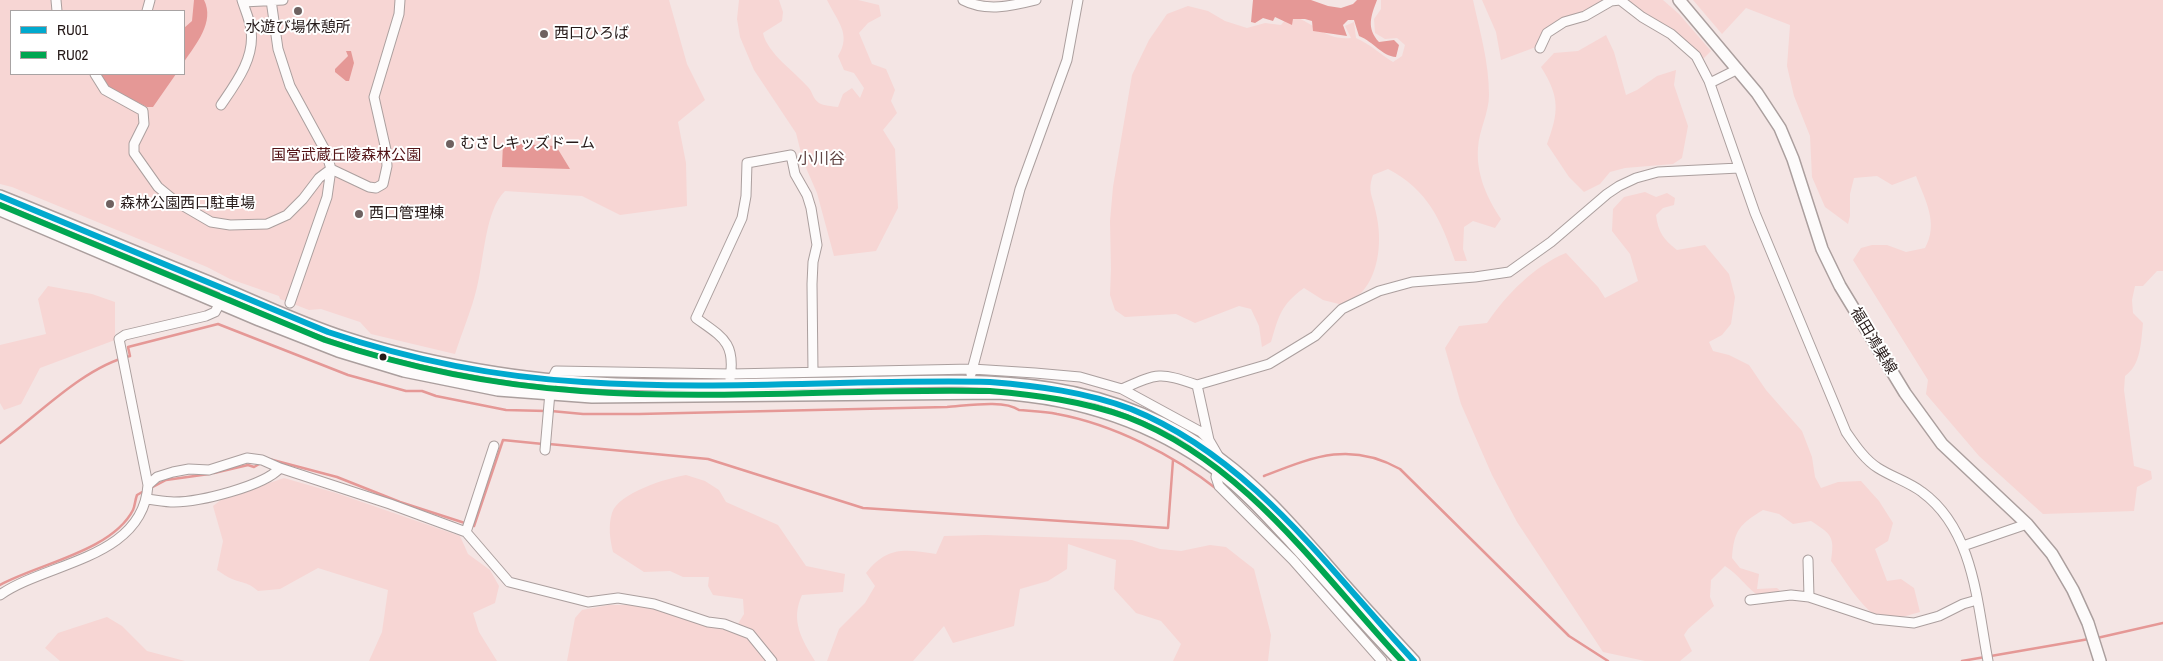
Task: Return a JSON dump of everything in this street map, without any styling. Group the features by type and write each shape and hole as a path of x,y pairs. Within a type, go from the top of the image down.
{"main road":[{"name":"福田鴻巣線","path":"1679,0 1757,93 1780,128 1793,160 1822,249 1840,286 1905,393 1942,444 2028,524 2052,554 2073,590 2088,623 2100,661"},
{"path":"0,196 320,328 373,346 442,364 551,381 591,384 730,379 971,380 1028,395 1065,401 1104,411 1159,434 1230,474 1245,479 1294,527 1414,661"},
{"path":"0,210 330,348 404,371 498,390 592,397 971,380"},
{"path":"1230,474 1400,661"}],"street":[{"path":"271,0 278,49 290,86 326,152 331,169 327,197 290,303"},
{"path":"221,105 236,83 251,52 251,30 243,1 283,0"},
{"path":"331,169 370,187 376,188 383,184 387,166 386,150 374,97 399,14 400,0"},
{"path":"963,0 970,4 994,8 1036,0"},
{"path":"971,380 1020,189 1067,60 1078,0"},
{"path":"1540,48 1547,33 1564,22 1585,16 1611,1 1620,0 1642,17 1671,34 1696,56 1710,83 1755,213 1846,432 1869,462 1921,491 1936,504 1963,546 1972,573 1988,661"},
{"path":"1710,83 1738,69"},
{"path":"96,75 105,90 143,111 144,124 134,144 134,153 148,175 158,187 175,201 211,222 230,225 267,224 287,215 303,199 319,178 331,169"},
{"path":"813,372 812,284 813,262 817,245 811,208 795,174 791,155 747,163 746,196 742,218 696,318 725,340 730,352 730,379 813,372 971,380 1080,377 1122,389 1201,432 1209,440"},
{"path":"1122,389 1152,376 1169,375 1197,384 1269,364 1315,336 1342,309 1379,291 1412,282 1509,272 1551,242 1613,190 1636,178 1658,172 1739,168"},
{"path":"0,595 25,581 76,562 106,548 134,523 147,499 148,485 119,339 125,335 206,316 214,312 221,304 228,290"},
{"path":"545,450 551,381"},
{"path":"1197,384 1209,440 1218,467 1216,477 1219,486 1276,542 1382,661"},
{"path":"466,532 494,446"},
{"path":"148,485 157,478 173,472 189,469 209,470 247,458 262,460 280,468 382,501 466,532 509,582 588,602 618,598 645,603 708,622 724,624 750,634 772,661"},
{"path":"147,499 174,502 202,500 245,487 274,475 280,468"},
{"path":"1963,546 2028,524"},
{"path":"1808,560 1809,597"},
{"path":"1750,600 1791,595 1809,597 1875,619 1914,623 1939,616 1963,604 1977,600"}],"green space":[{"name":"国営武蔵丘陵森林公園","path":"0,0 669,0 687,64 705,100 678,122 686,163 687,206 620,215 582,196 505,191 498,199 489,223 475,295 455,354 371,334 360,322 321,309 309,310 280,299 279,296 230,279 207,267 12,187 0,184"},
{"path":"739,0 779,0 783,12 782,21 763,33 770,48 810,89 819,103 838,107 843,94 852,88 860,98 864,88 854,73 844,70 838,56 844,41 842,28 827,0 858,0 879,5 881,16 868,23 859,33 872,64 886,69 895,90 891,101 897,113 883,130 895,149 898,208 876,251 834,256 817,193 803,161 796,133 754,70 740,37 737,19"},
{"path":"1381,0 1473,0 1484,47 1489,83 1489,102 1478,148 1479,167 1483,185 1501,219 1495,228 1473,221 1464,227 1463,249 1467,261 1455,261 1438,219 1423,197 1402,177 1388,169 1373,175 1371,181 1378,223 1379,244 1376,265 1368,284 1360,294 1343,305 1323,300 1304,288 1286,305 1279,318 1271,342 1262,347 1259,326 1251,309 1239,306 1195,323 1176,314 1125,317 1115,310 1110,295 1110,221 1113,187 1132,75 1149,40 1167,14 1188,6 1208,11 1225,21 1247,28 1265,23 1281,25 1289,15 1326,34 1342,38 1351,38 1345,26 1354,22 1356,38 1393,62 1402,56 1405,45 1397,38 1385,39 1375,33 1374,19 1381,9"},
{"path":"1482,0 1607,0 1586,12 1572,15 1550,25 1536,47 1501,60 1496,32"},
{"path":"1627,0 1663,0 1679,14 1711,51 1702,60"},
{"path":"1693,0 2163,0 2163,271 2157,271 2143,286 2135,286 2132,300 2133,313 2143,323 2142,338 2134,366 2125,376 2124,390 2134,466 2151,471 2152,479 2137,487 2134,511 2043,514 1979,456 1926,394 1928,380 1853,260 1861,248 1872,245 1887,245 1906,252 1925,248 1931,230 1931,221 1916,176 1892,185 1877,176 1854,178 1850,194 1848,224 1825,207 1812,177 1810,136 1794,96 1787,66 1790,25 1746,8 1722,34"},
{"path":"1606,35 1614,52 1626,95 1657,76 1676,70 1674,85 1688,126 1682,158 1673,164 1625,168 1610,172 1600,184 1584,192 1569,177 1547,144 1554,123 1556,105 1552,87 1541,67 1554,53 1578,51"},
{"path":"1645,192 1656,197 1667,193 1675,198 1674,205 1663,208 1656,215 1660,231 1669,243 1677,250 1705,245 1729,274 1735,297 1731,324 1722,335 1709,342 1713,351 1729,355 1749,365 1766,390 1802,431 1812,457 1815,477 1821,488 1838,482 1861,481 1879,501 1893,523 1888,541 1875,549 1887,581 1901,579 1914,588 1920,612 1891,618 1876,616 1861,603 1831,561 1832,541 1823,529 1811,521 1793,524 1779,514 1763,510 1749,519 1740,529 1734,541 1732,558 1740,568 1759,574 1757,589 1777,588 1786,596 1771,603 1764,600 1725,566 1711,580 1710,597 1714,606 1688,629 1684,635 1692,651 1680,661 1645,661 1603,652 1517,522 1492,475 1461,404 1445,348 1459,326 1487,323 1512,292 1532,273 1566,253 1598,287 1605,298 1638,281 1630,254 1612,231 1613,209 1624,197"},
{"path":"48,286 92,294 115,302 115,340 40,368 21,404 4,410 0,403 0,345 46,334 38,299"},
{"path":"686,475 705,481 719,490 726,502 778,525 806,566 845,574 843,592 802,595 797,613 797,622 802,638 815,661 567,661 575,618 582,610 609,605 643,605 733,632 744,614 743,599 713,595 708,586 709,577 683,577 670,571 644,572 613,552 610,523 616,506 623,499 644,488 667,479"},
{"path":"284,478 336,493 460,536 468,554 490,570 499,586 495,603 473,613 479,632 497,661 369,661 382,632 388,590 318,568 280,589 258,591 217,570 223,541 213,506 222,499"},
{"path":"985,535 1132,540 1160,549 1181,551 1210,545 1226,547 1254,569 1271,635 1268,661 1173,661 1181,644 1161,621 1136,613 1114,589 1116,560 1068,544 1067,569 1048,581 1020,589 1014,626 953,643 944,626 913,661 827,661 839,629 865,603 875,586 866,573 881,558 889,554 906,551 936,554 944,536"},
{"path":"107,617 122,626 147,651 185,661 60,661 45,648 58,633"}],"shaded area":[{"path":"194,0 204,0 207,8 206,25 199,40 185,61 185,27 192,21"},
{"path":"1253,0 1311,0 1341,8 1353,4 1357,0 1377,0 1371,22 1372,32 1379,42 1394,40 1399,45 1396,57 1386,54 1359,36 1354,20 1348,20 1343,25 1347,36 1313,31 1312,21 1305,19 1293,19 1292,25 1275,17 1273,21 1263,18 1255,23 1251,22"},
{"path":"346,51 351,51 354,63 349,81 346,81 335,72 335,69 348,56"},
{"path":"100,75 175,75 153,107 147,107 109,88"},
{"path":"503,143 556,146 570,169 502,167"}],"waterway":[{"path":"0,443 79,381 96,370 130,356 128,347 218,324 348,375 406,391 422,391 436,396 506,410 546,411"},
{"path":"551,411 583,414 639,414 1004,405 1019,410 1048,412 1078,419 1121,433 1162,453 1218,490"},
{"path":"269,459 337,477 400,502 474,526 503,440 543,444"},
{"path":"549,444 708,459 863,508 1168,528 1173,460"},
{"path":"1264,476 1315,458 1348,454 1382,460 1400,469 1569,636 1608,661"},
{"path":"214,473 248,465 254,467 261,463"},
{"path":"149,489 166,480 209,474"},
{"path":"0,585 73,555 109,536 123,524 133,510 137,495 144,491"},
{"path":"2097,638 2163,623"},
{"path":"1962,661 2089,639"}],"transit line":[{"name":"RU01","path":"0,196 328,332 391,351 454,366 550,380 634,384 736,385 990,382 1062,391 1114,403 1131,409 1174,430 1214,456 1251,486 1319,554 1414,661"},
{"name":"RU02","path":"0,205 325,340 388,359 484,380 548,388 632,394 734,395 888,391 990,391 1059,399 1110,411 1169,437 1208,462 1244,491 1278,522 1402,661"}],"place":[{"name":"水遊び場休憩所","path":"298,11"},
{"name":"西口ひろば","path":"544,34"},
{"name":"むさしキッズドーム","path":"450,144"},
{"name":"森林公園西口駐車場","path":"110,204"},
{"name":"西口管理棟","path":"359,214"}],"district":[{"name":"小川谷","path":"821,160"}]}
